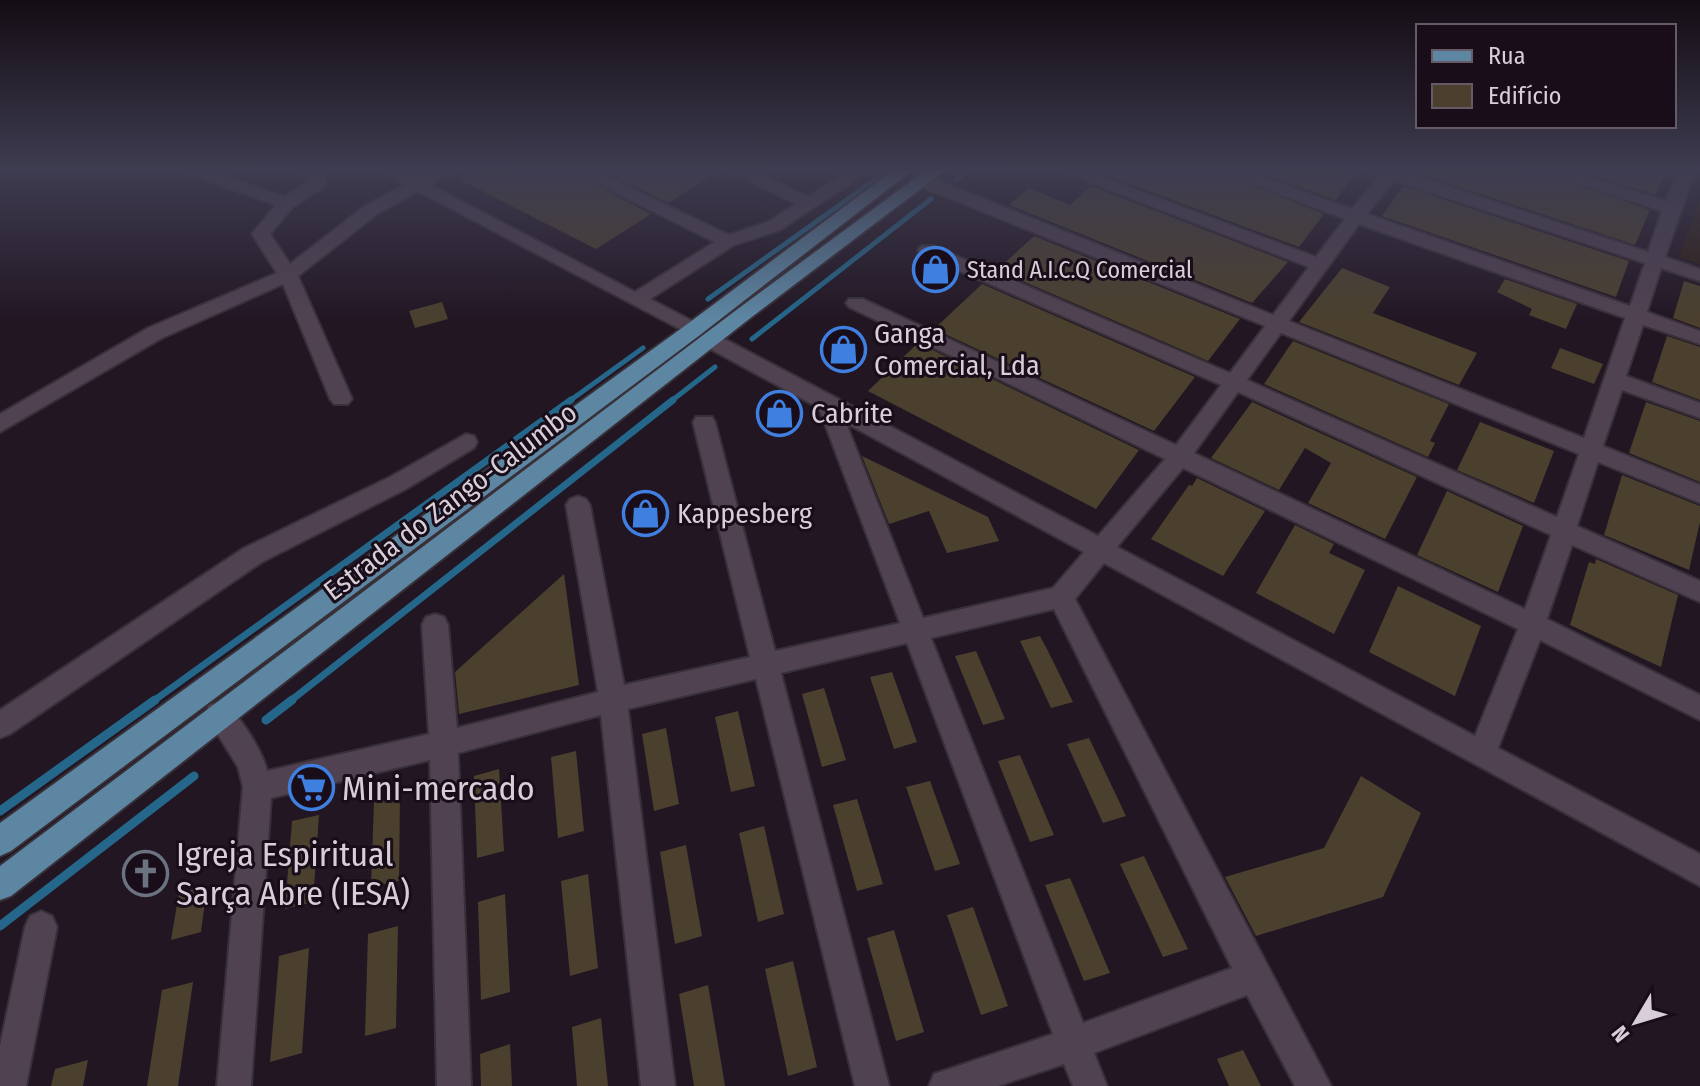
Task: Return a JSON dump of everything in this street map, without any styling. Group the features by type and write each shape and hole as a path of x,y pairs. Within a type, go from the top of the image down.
{"main road":[{"name":"Estrada do Zango-Calumbo","path":"0,885 852,219"},
{"name":"Estrada do Zango-Calumbo","path":"0,841 702,335"}],"street":[{"path":"274,219 261,234 288,275 341,399"},
{"path":"0,424 155,333 288,275 360,219"},
{"path":"482,219 1700,871"},
{"path":"681,219 728,241"},
{"path":"636,300 728,241 774,226 786,219"},
{"path":"1028,219 1700,494"},
{"path":"1197,219 1321,265"},
{"path":"257,787 444,744 613,700 1061,597 1179,457 1354,219"},
{"path":"1364,219 1700,338"},
{"path":"1531,219 1700,275"},
{"path":"1482,753 1533,624 1669,219"},
{"path":"927,250 1233,382 1700,592"},
{"path":"856,303 1533,624 1700,708"},
{"path":"1614,379 1700,411"},
{"path":"828,403 1090,1086"},
{"path":"704,422 872,1086"},
{"path":"0,725 253,555 398,483 466,442"},
{"path":"578,505 613,700 658,1086"},
{"path":"1061,597 1254,976 1314,1086"},
{"path":"435,625 444,744 454,1086"},
{"path":"219,714 251,762 257,787 234,1086"},
{"path":"9,1086 41,927"},
{"path":"946,1086 1073,1044 1254,976"}],"shaded area":[{"path":"1693,219 1700,219 1700,264 1679,257"}],"building":[{"path":"536,219 644,219 596,249"},
{"path":"1043,219 1176,219 1288,262 1252,303"},
{"path":"1223,219 1320,219 1299,247"},
{"path":"1390,219 1501,219 1629,261 1616,297"},
{"path":"1555,219 1646,219 1635,245"},
{"path":"1034,236 1240,319 1208,361 997,270"},
{"path":"1342,268 1390,287 1373,313 1477,353 1459,385 1299,322"},
{"path":"1505,279 1577,304 1566,329 1529,315 1532,309 1497,292"},
{"path":"1684,281 1700,286 1700,328 1673,318"},
{"path":"982,284 1195,377 1154,431 934,329"},
{"path":"442,302 448,319 415,328 409,311"},
{"path":"1667,336 1700,347 1700,400 1652,382"},
{"path":"1293,341 1449,404 1430,441 1435,443 1428,457 1264,384"},
{"path":"918,343 1139,450 1096,509 868,391"},
{"path":"1560,348 1603,364 1594,384 1551,368"},
{"path":"1252,402 1417,477 1385,539 1308,503 1331,463 1305,448 1279,490 1211,458"},
{"path":"1646,402 1700,421 1700,482 1629,453"},
{"path":"1480,422 1554,451 1534,503 1457,470"},
{"path":"862,456 988,517 999,541 947,553 929,511 889,524"},
{"path":"1622,475 1700,506 1700,522 1689,570 1604,535"},
{"path":"1197,478 1265,511 1223,576 1151,539"},
{"path":"1447,491 1523,526 1498,592 1417,555"},
{"path":"1295,525 1334,544 1329,553 1365,570 1334,634 1256,593"},
{"path":"1596,559 1678,595 1661,667 1570,625 1589,562 1595,564"},
{"path":"564,574 579,685 459,714 455,672"},
{"path":"1398,586 1481,626 1455,696 1369,652"},
{"path":"1040,636 1073,702 1051,708 1020,641"},
{"path":"976,651 1005,719 983,725 955,656"},
{"path":"892,672 917,742 894,749 870,677"},
{"path":"824,688 846,760 822,767 802,694"},
{"path":"738,711 755,786 731,792 715,717"},
{"path":"666,728 679,804 654,811 642,734"},
{"path":"1089,738 1126,816 1103,823 1067,744"},
{"path":"576,751 584,831 558,838 551,757"},
{"path":"1020,755 1054,835 1030,842 998,761"},
{"path":"499,769 504,851 477,858 474,776"},
{"path":"1361,776 1421,813 1383,897 1256,936 1225,877 1324,848"},
{"path":"930,781 960,864 935,871 906,787"},
{"path":"400,796 399,881 371,887 374,802"},
{"path":"857,799 883,884 857,891 833,805"},
{"path":"319,815 313,902 285,909 292,821"},
{"path":"764,826 784,914 758,922 739,833"},
{"path":"686,845 702,936 675,944 660,852"},
{"path":"1144,856 1188,949 1163,957 1120,864"},
{"path":"588,874 598,968 570,976 561,881"},
{"path":"1070,878 1110,973 1084,981 1045,885"},
{"path":"207,886 201,932 171,940 179,893"},
{"path":"505,894 510,992 481,1000 478,902"},
{"path":"973,907 1008,1006 981,1015 947,915"},
{"path":"398,926 396,1028 365,1036 368,934"},
{"path":"894,930 924,1032 896,1041 867,938"},
{"path":"309,948 302,1053 270,1062 279,956"},
{"path":"793,961 817,1067 788,1076 765,969"},
{"path":"193,982 178,1086 147,1086 162,990"},
{"path":"708,985 725,1086 694,1086 679,994"},
{"path":"601,1018 608,1086 577,1086 572,1027"},
{"path":"510,1044 512,1086 481,1086 480,1054"},
{"path":"1243,1050 1261,1086 1229,1086 1217,1059"},
{"path":"88,1060 83,1086 51,1086 55,1069"}],"waterway":[{"path":"708,299 820,219"},
{"path":"752,339 906,219"},
{"path":"568,402 643,348"},
{"path":"670,402 715,367"},
{"path":"152,702 571,400"},
{"path":"289,702 673,400"},
{"path":"0,811 155,700"},
{"path":"266,720 292,700"},
{"path":"0,926 194,776"}],"place":[{"name":"Stand A.I.C.Q Comercial","path":"936,270"},
{"name":"Ganga Comercial, Lda","path":"843,349"},
{"name":"Cabrite","path":"780,413"},
{"name":"Kappesberg","path":"646,513"},
{"name":"Mini-mercado","path":"311,788"},
{"name":"Igreja Espiritual Sarça Abre (IESA)","path":"145,874"}]}
